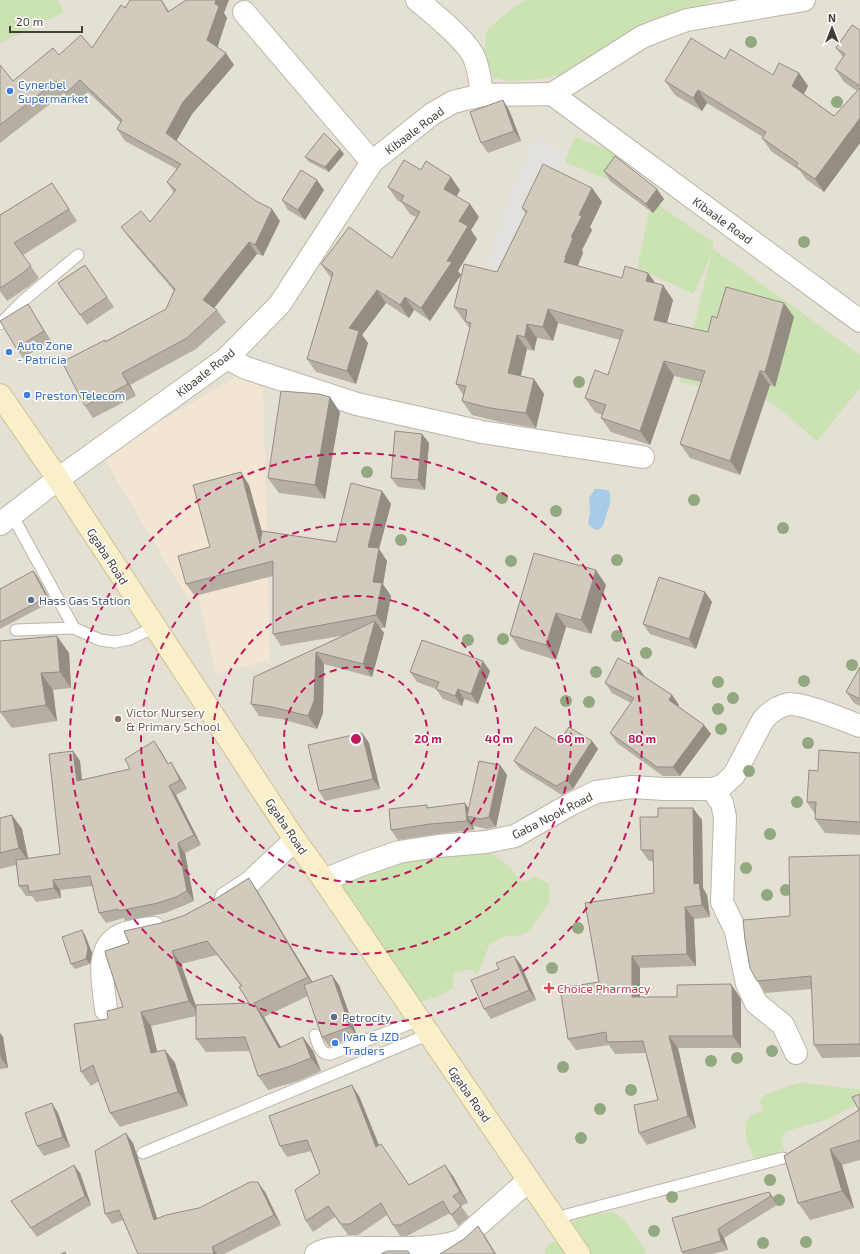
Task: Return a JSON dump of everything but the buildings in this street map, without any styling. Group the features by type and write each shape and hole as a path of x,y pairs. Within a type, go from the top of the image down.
{"main road":[{"name":"Ggaba Road","path":"0,395 58,480 295,840 324,880 579,1254"}],"street":[{"path":"417,0 440,19 472,54 478,70 482,95"},
{"path":"552,94 642,37 686,20 749,5 804,0"},
{"path":"244,12 372,162"},
{"name":"Kibaale Road","path":"6,519 227,358 280,304 372,162 432,114 453,102 482,95 552,94 860,321"},
{"path":"227,358 246,368 357,404 482,432 643,457"},
{"name":"Gaba Nook Road","path":"324,880 399,852 438,846 486,842 515,836 571,804 596,792 632,787 712,789 722,786 734,775 763,720 769,713 777,708 789,704 807,707 860,726"},
{"path":"712,789 722,803 725,817 722,902 736,931 747,984 756,1003 783,1025 796,1053"},
{"path":"208,908 249,883 295,840"},
{"path":"106,1010 102,961 108,946 118,936 175,923"},
{"path":"316,1254 336,1248 437,1246 448,1245 460,1241 529,1180"}],"lane":[{"path":"0,324 24,300 78,255"},
{"path":"6,519 74,628"},
{"path":"16,630 74,628 100,640 115,642 130,639 155,627"},
{"path":"315,1035 321,1050 331,1054 424,1027"},
{"path":"143,1153 424,1027"},
{"path":"555,1218 783,1158"}],"shaded area":[{"path":"0,0 860,0 860,1254 0,1254"},
{"path":"533,139 568,151 560,172 546,166 510,273 486,265 521,164 525,164"},
{"path":"238,376 263,387 270,660 216,674 199,600 188,599 102,455"}],"green space":[{"path":"0,0 57,0 64,12 0,43"},
{"path":"527,0 715,0 667,20 571,73 533,80 507,81 494,78 483,56 487,30 515,6"},
{"path":"575,137 616,153 607,179 565,162"},
{"path":"657,204 713,242 713,249 860,355 860,388 817,441 771,402 680,382 712,253 694,294 637,268 649,212"},
{"path":"471,849 494,855 509,866 522,882 536,877 549,884 549,902 530,930 519,936 505,936 489,945 478,974 470,969 453,973 453,988 440,995 416,1004 337,888 350,876 390,864"},
{"path":"797,1083 860,1089 860,1103 826,1120 787,1131 781,1137 784,1150 755,1161 747,1142 745,1124 751,1115 763,1111 760,1101 765,1095"},
{"path":"613,1212 626,1222 644,1248 646,1254 587,1254 571,1224 585,1216"},
{"path":"561,1239 575,1254 545,1254 548,1244"}],"water":[{"path":"595,489 609,491 610,494 610,504 604,524 598,530 595,530 588,524 590,511 589,498"}],"place":[{"name":"Cynerbel Supermarket","path":"10,91"},
{"name":"Auto Zone - Patricia","path":"9,352"},
{"name":"Preston Telecom","path":"27,395"},
{"name":"Hass Gas Station","path":"31,600"},
{"name":"Victor Nursery & Primary School","path":"118,719"},
{"name":"Choice Pharmacy","path":"549,988"},
{"name":"Petrocity","path":"334,1017"},
{"name":"Ivan & JZD Traders","path":"335,1043"}]}
